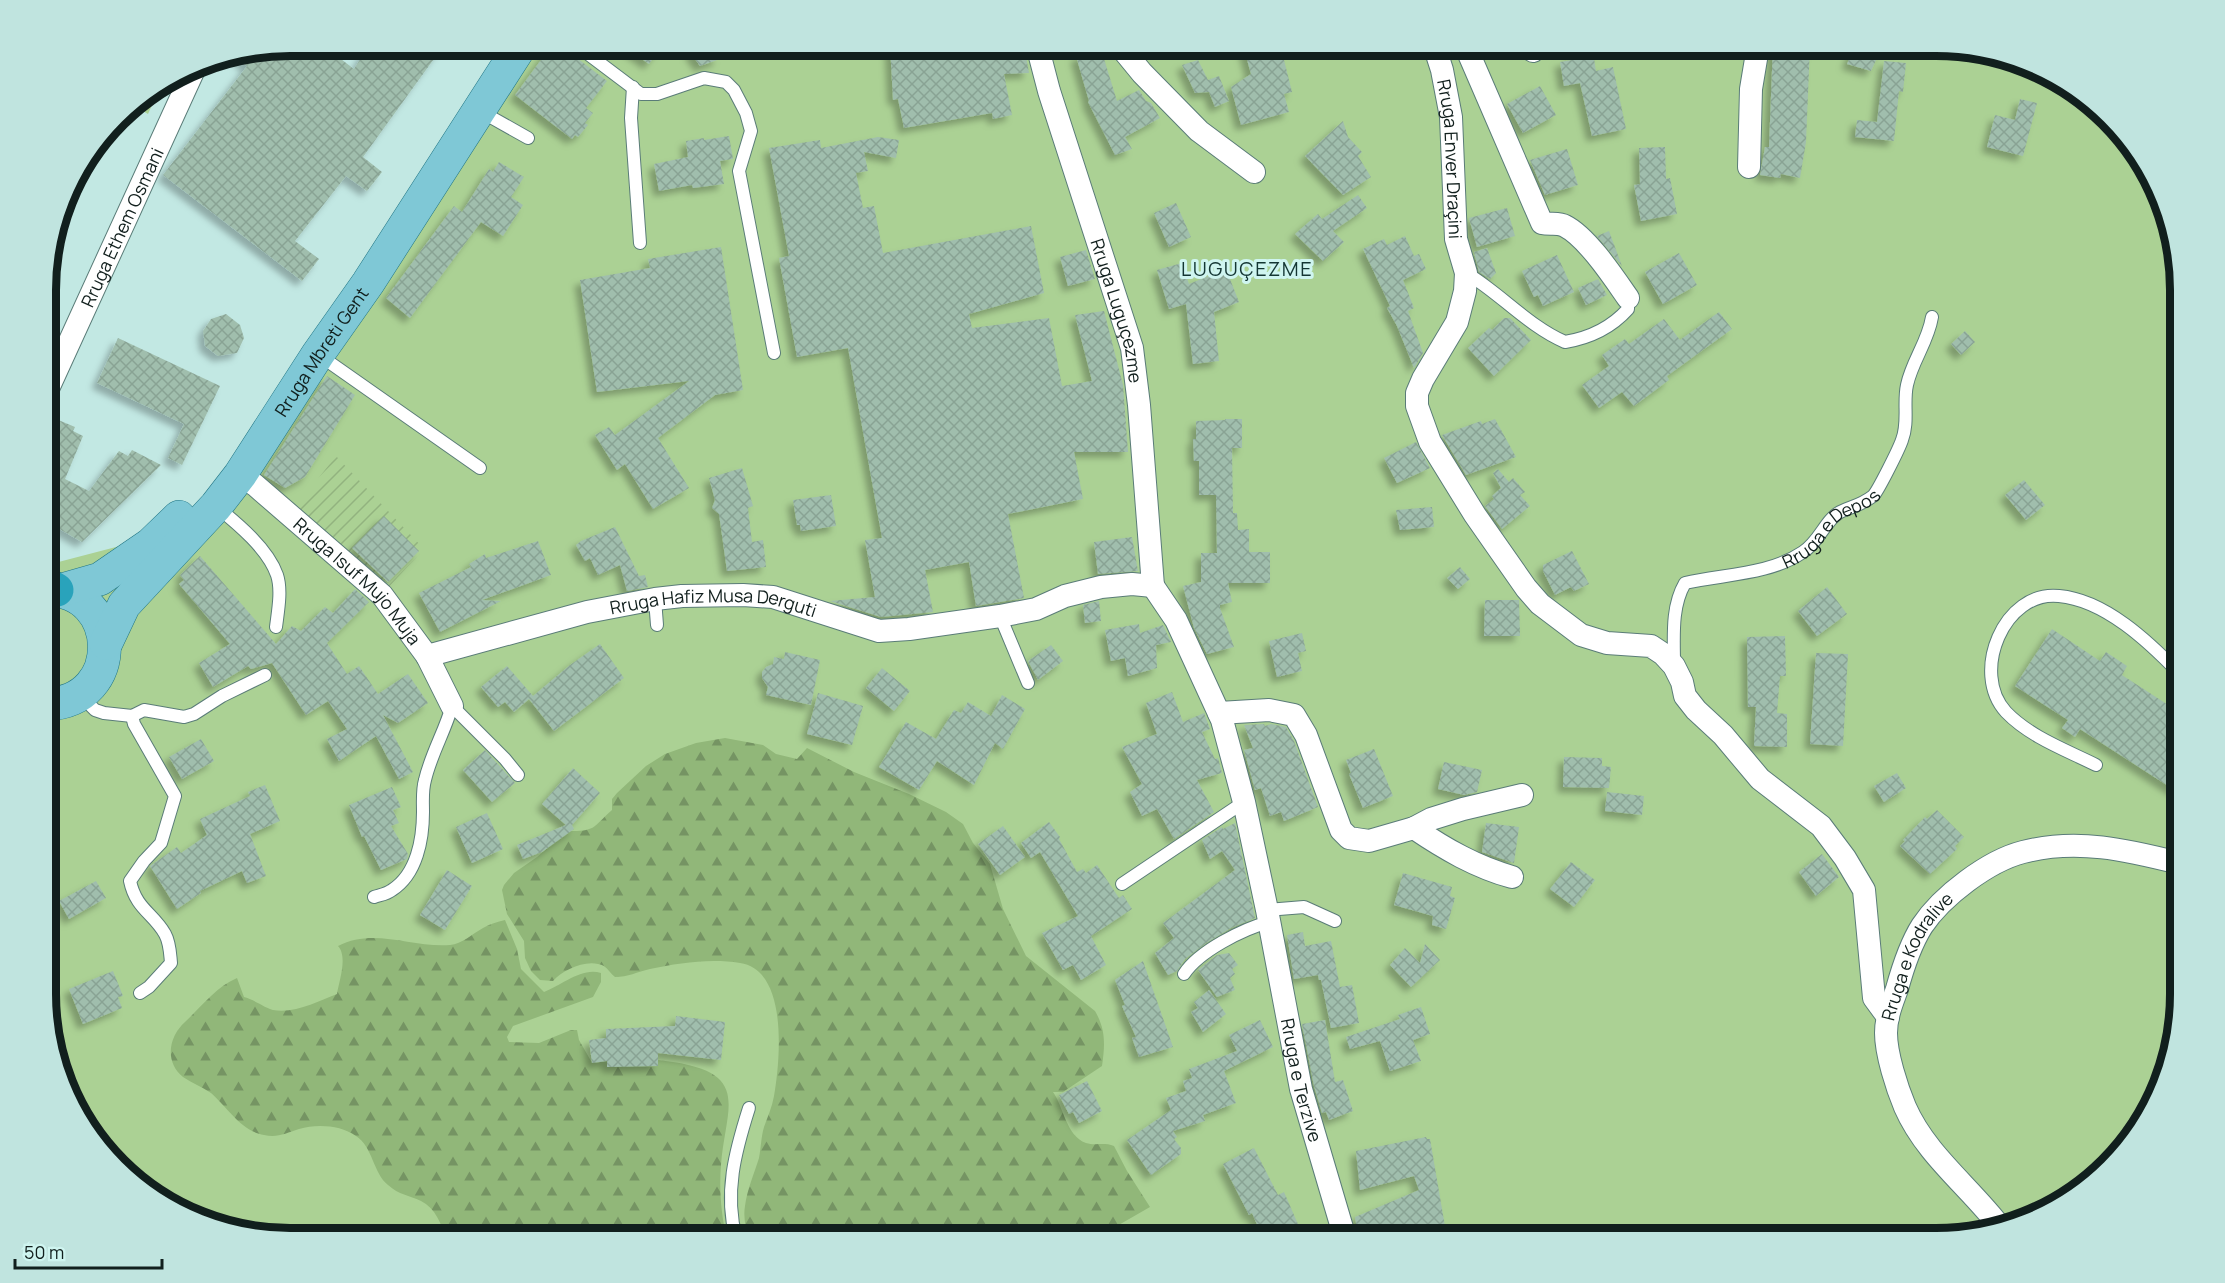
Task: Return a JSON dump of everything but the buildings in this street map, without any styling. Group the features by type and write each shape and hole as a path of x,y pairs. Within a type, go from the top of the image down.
{"main road":[{"name":"Rruga Mbreti Gent","path":"56,588 100,579 151,544 211,483 353,270 489,56"},
{"name":"Rruga Mbreti Gent","path":"80,695 95,681 104,663 106,643 124,604 216,506 240,475 318,354 368,283 514,56"},
{"name":"Rruga Mbreti Gent","path":"56,591 81,600 98,618 106,643"},
{"path":"56,704 80,695"}],"street":[{"name":"Rruga Luguçezme","path":"1040,56 1131,348 1139,405 1152,586"},
{"path":"1128,56 1142,74 1199,131 1254,172"},
{"name":"Rruga Enver Draçini","path":"1438,56 1451,117 1456,239 1466,273 1465,291 1457,322 1438,355"},
{"name":"Rruga Enver Draçini","path":"1470,56 1542,223 1563,225 1582,239 1628,298"},
{"path":"1749,167 1751,89 1756,56"},
{"name":"Rruga Ethem Osmani","path":"56,371 190,78"},
{"name":"Rruga e Depos","path":"1438,355 1417,393 1417,406 1430,442 1474,515 1540,604 1581,635 1607,643 1652,646 1674,666 1682,682 1685,696 1696,710 1723,735 1760,779 1821,826 1845,858 1864,890 1874,998 1888,1017"},
{"name":"Rruga Isuf Mujo Muja","path":"240,475 255,485 382,595 427,656 452,706"},
{"name":"Rruga Hafiz Musa Derguti","path":"427,656 587,612 655,599 705,595 773,597 879,631 909,629 1036,609 1065,596 1101,587 1132,584 1152,586"},
{"name":"Rruga e Terzive","path":"1152,586 1176,620 1219,713 1244,802 1301,1089 1342,1228"},
{"path":"1219,713 1269,710 1294,715 1306,735 1341,830 1349,838 1368,841 1414,828 1431,819 1463,809 1522,795"},
{"path":"1414,828 1463,858 1488,870 1512,877"},
{"name":"Rruga e Kodralive","path":"1994,1220 1915,1128 1904,1106 1894,1072 1886,1034 1888,1017 1903,968 1922,926 1936,908 1960,886 1982,870 2022,852 2067,846 2116,848 2170,861"}],"lane":[{"path":"591,56 641,94 657,94 704,78 726,82 734,90 746,113 751,131 739,171 774,353"},
{"path":"633,87 631,118 640,243"},
{"path":"480,111 528,138"},
{"path":"1466,273 1494,290 1545,332 1565,342 1593,334 1614,321 1628,309 1628,298"},
{"name":"Rruga e Depos","path":"1674,666 1674,617 1678,594 1685,583 1761,570 1784,562 1812,546 1826,526 1840,512 1858,506 1875,494 1903,438 1906,426 1906,388 1910,373 1930,328 1932,317"},
{"path":"318,354 480,468"},
{"path":"216,506 252,538 277,576 276,627"},
{"path":"2096,765 2026,729 2005,711 1993,693 1990,677 1991,661 2010,616 2020,606 2048,596 2059,596 2083,603 2104,611 2121,622 2145,640 2170,664"},
{"path":"655,599 657,625"},
{"path":"1000,616 1028,683"},
{"path":"80,695 95,710 132,716 144,710 184,717 194,714 222,696 265,675"},
{"path":"374,897 392,891 405,877 417,856 423,814 423,789 431,758 452,706"},
{"name":"Rruga Isuf Mujo Muja","path":"452,706 519,775"},
{"path":"132,716 134,724 175,796 161,843 130,881 133,894 164,933 170,947 171,963 155,981 140,993"},
{"path":"1122,884 1244,802"},
{"path":"1184,974 1191,964 1203,955 1268,916 1304,908 1335,921"},
{"path":"733,1228 729,1200 732,1166 749,1108"}],"green space":[{"path":"512,56 1950,56 1996,63 2025,73 2052,87 2078,104 2101,124 2121,147 2145,186 2162,229 2165,244 2170,290 2170,993 2162,1054 2152,1083 2130,1123 2101,1159 2078,1179 2025,1210 1996,1220 1950,1227 290,1228 229,1220 200,1210 160,1188 124,1159 104,1136 73,1083 63,1054 56,1008 56,563 208,523"},
{"path":"155,98 148,114 140,110"},
{"path":"336,456 424,549 382,594 294,509"},
{"path":"725,738 763,745 776,754 797,759 807,748 854,772 946,812 963,824 973,843 990,864 1003,909 1026,956 1095,1011 1101,1025 1104,1044 1102,1066 1063,1092 1053,1092 1069,1127 1079,1139 1086,1143 1114,1146 1150,1207 1113,1228 746,1228 744,1210 759,1158 764,1127 773,1100 778,1062 778,1019 774,999 767,982 756,969 740,963 717,961 672,965 615,977 604,966 591,963 563,972 553,981 540,980 531,971 525,958 524,941 507,914 502,890 514,873 567,831 588,829 596,825 612,810 612,799 617,793 646,766 665,754 696,743"},
{"path":"505,920 517,949 521,969 544,992 579,975 601,973 601,982 593,997 513,1026 507,1037 509,1042 539,1043 571,1030 577,1030 579,1040 591,1061 625,1058 673,1062 698,1068 714,1075 724,1085 728,1097 728,1111 720,1183 725,1228 442,1228 434,1212 426,1204 400,1193 383,1180 362,1141 350,1132 321,1126 306,1127 269,1136 256,1133 242,1124 211,1093 183,1077 173,1064 171,1049 175,1034 216,992 237,978 244,997 273,1010 298,1009 337,994 343,963 338,946 365,938 450,945 463,941 488,925"}],"district":[{"name":"LUGUÇEZME","path":"1247,268"}]}
